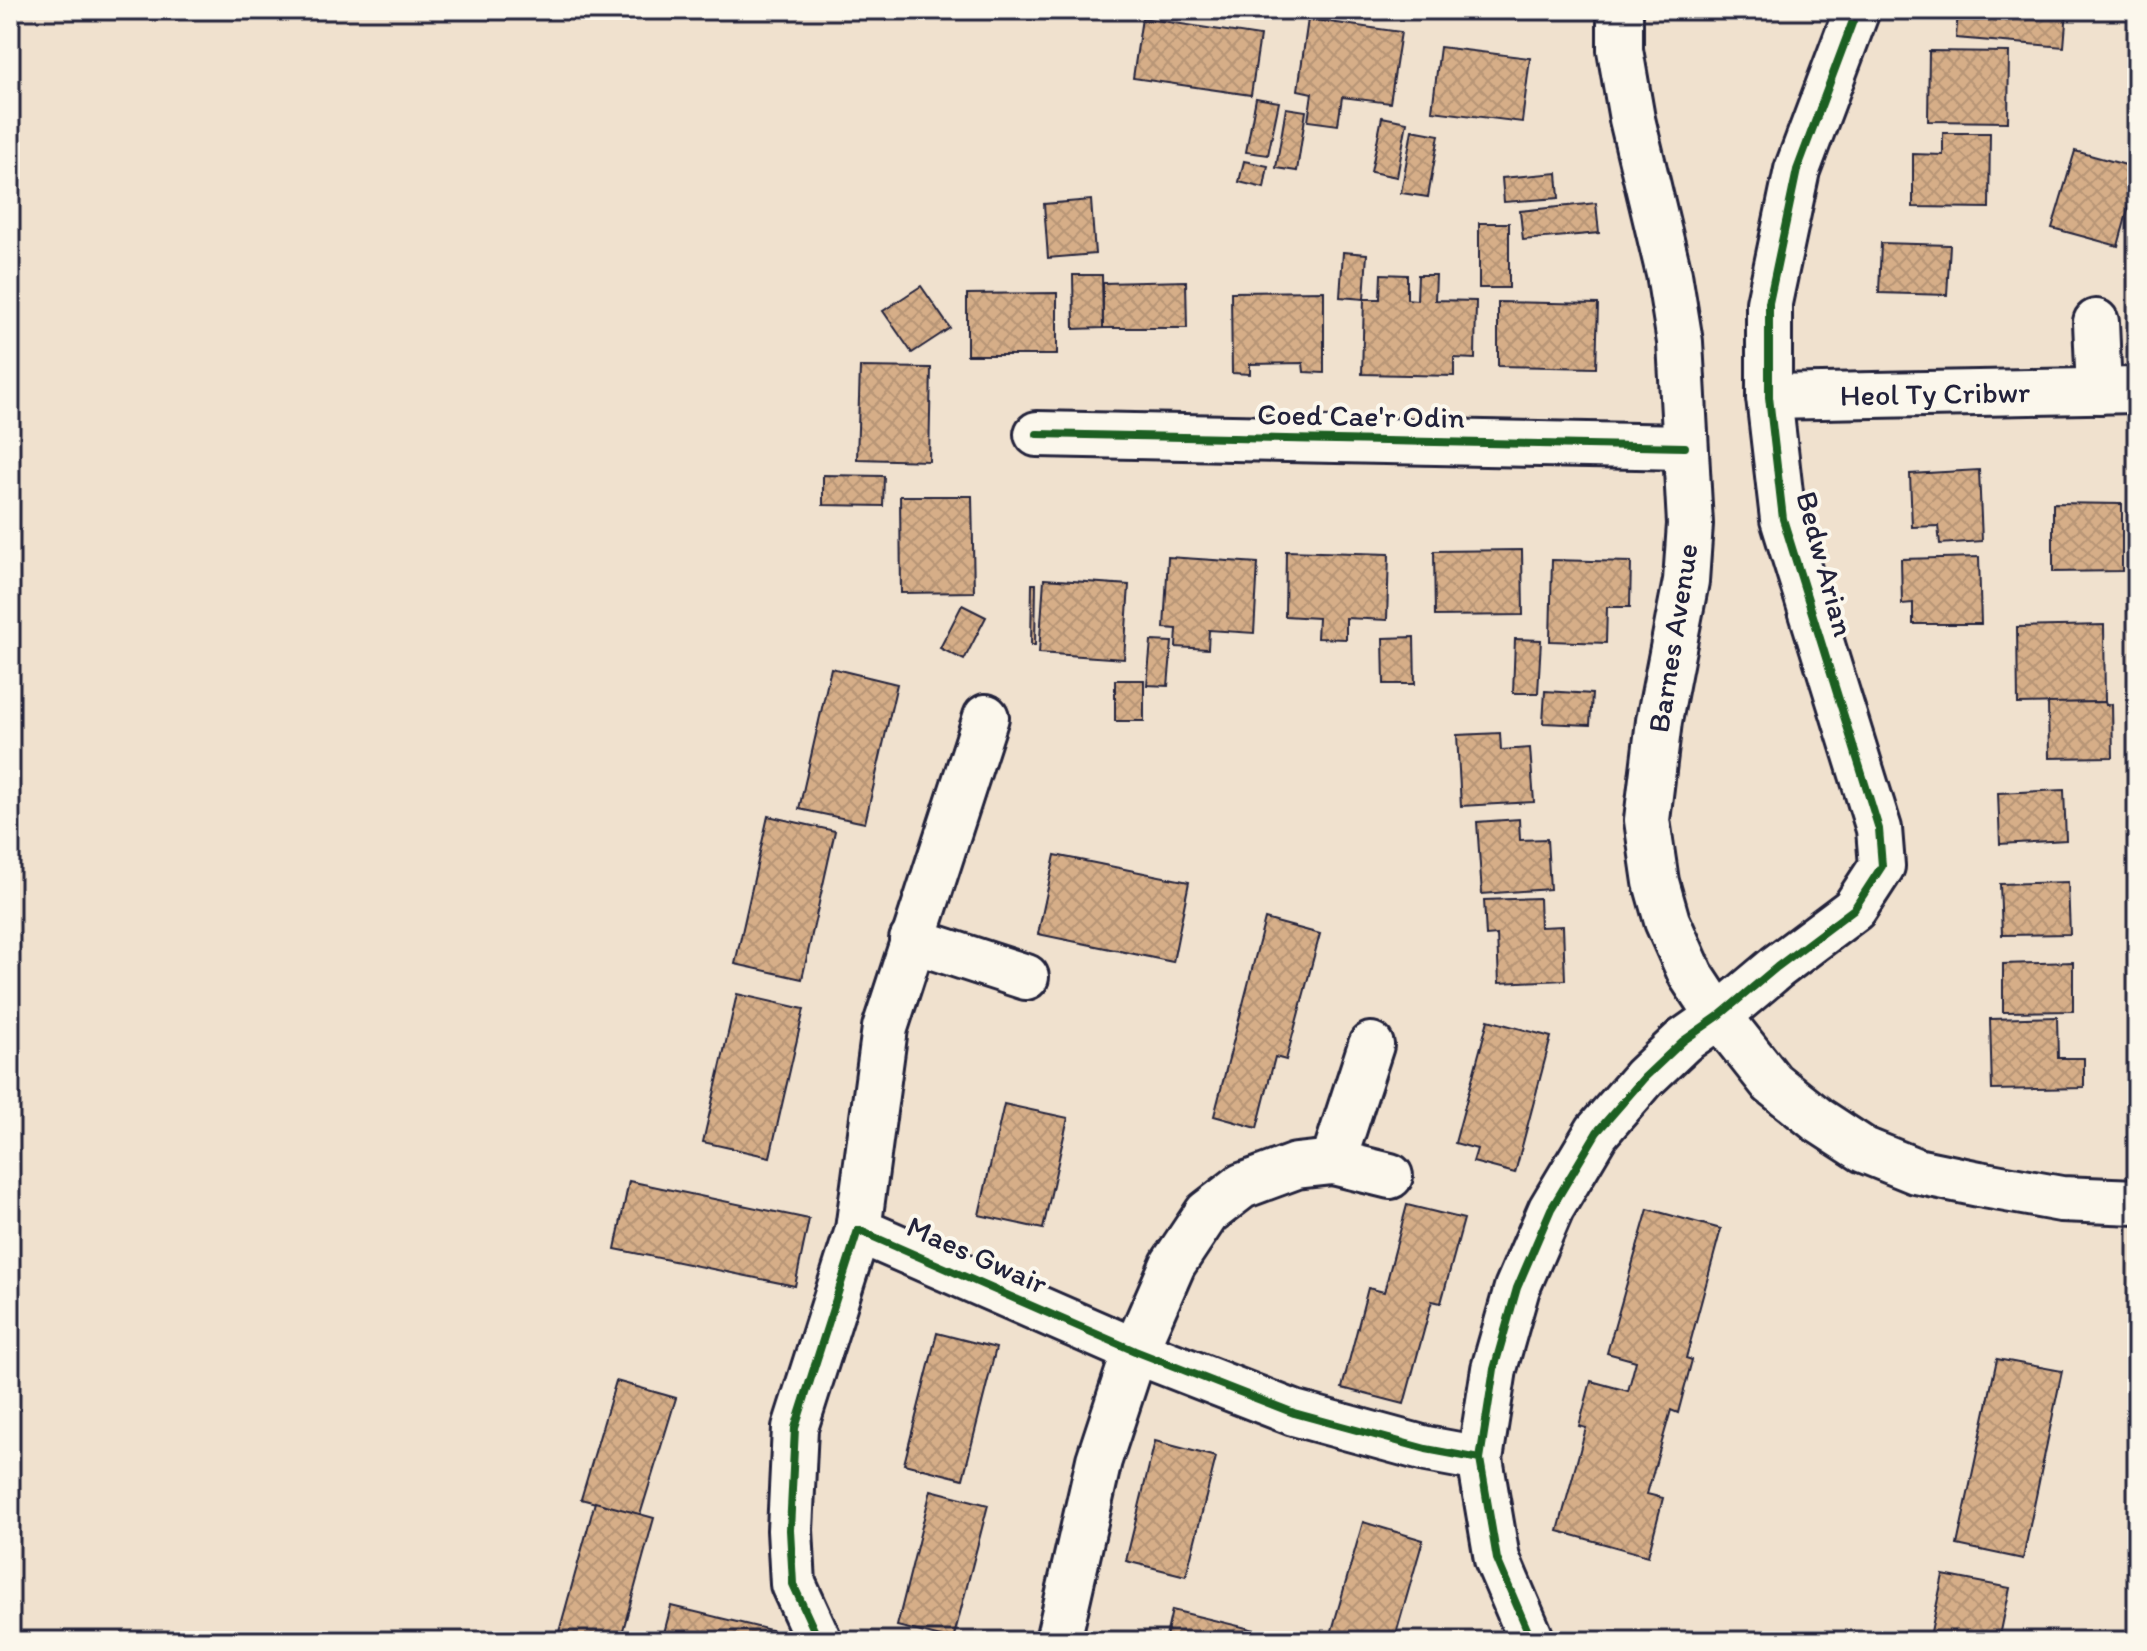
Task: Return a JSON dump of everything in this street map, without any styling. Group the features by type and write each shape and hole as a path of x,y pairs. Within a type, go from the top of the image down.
{"street":[{"name":"Barnes Avenue","path":"1620,10 1620,50 1632,119 1666,260 1680,342 1690,524 1686,581 1659,721 1647,820 1656,882 1667,921 1691,975 1772,1083 1818,1120 1864,1150 1916,1171 1979,1184 2061,1199 2137,1202"},
{"name":"Bedw Arian","path":"1530,1640 1497,1559 1480,1459 1494,1369 1509,1315 1517,1288 1551,1209 1597,1132 1644,1078 1683,1041 1854,909 1882,866 1879,829 1783,519 1769,397 1769,303 1797,170 1857,10"},
{"name":"Heol Ty Cribwr","path":"1769,397 2118,390 2096,322"},
{"name":"Coed Cae'r Odin","path":"1037,434 1685,447"},
{"path":"819,1641 793,1584 790,1530 795,1428 858,1230 885,1028 986,717"},
{"path":"912,940 1026,977"},
{"path":"1333,1162 1371,1045"},
{"path":"1058,1641 1099,1460 1135,1351 1173,1264 1207,1213 1242,1186 1296,1166 1333,1162 1390,1176"},
{"name":"Maes Gwair","path":"858,1230 1135,1351 1294,1413 1426,1449 1480,1459"}],"building":[{"path":"1958,10 2067,10 2064,47 1956,38"},
{"path":"1142,18 1260,36 1251,95 1133,78"},
{"path":"1308,19 1401,32 1390,103 1342,97 1338,125 1308,121 1312,93 1298,90"},
{"path":"1440,47 1530,58 1522,122 1432,111"},
{"path":"1929,51 2009,52 2008,122 1928,121"},
{"path":"1256,98 1279,102 1268,155 1246,152"},
{"path":"1286,108 1306,111 1297,171 1276,168"},
{"path":"1382,117 1407,122 1397,177 1371,172"},
{"path":"1412,130 1439,135 1428,197 1401,193"},
{"path":"1943,133 1990,133 1989,208 1913,207 1913,154 1943,155"},
{"path":"2075,151 2137,168 2118,246 2052,228"},
{"path":"1244,161 1268,166 1264,188 1239,182"},
{"path":"1557,173 1559,198 1504,202 1502,178"},
{"path":"1091,200 1095,254 1048,258 1044,204"},
{"path":"1596,203 1599,233 1523,240 1520,211"},
{"path":"1479,223 1509,223 1509,288 1479,288"},
{"path":"1881,243 1950,245 1947,295 1879,293"},
{"path":"1343,252 1367,254 1364,299 1340,297"},
{"path":"1381,274 1407,275 1407,299 1417,300 1418,275 1436,275 1435,300 1476,301 1475,359 1454,358 1454,376 1362,374 1364,299 1380,299"},
{"path":"1073,275 1102,275 1103,328 1074,329"},
{"path":"1186,281 1187,328 1103,328 1103,283"},
{"path":"921,286 950,328 912,353 883,311"},
{"path":"1324,291 1324,373 1304,372 1303,363 1250,364 1250,374 1232,373 1231,292"},
{"path":"1057,293 1057,355 967,355 967,294"},
{"path":"1498,302 1598,304 1596,368 1498,366"},
{"path":"860,367 931,368 929,461 857,459"},
{"path":"1979,470 1982,541 1940,544 1938,526 1912,527 1910,474"},
{"path":"823,475 884,476 883,506 823,505"},
{"path":"900,496 972,496 974,592 901,593"},
{"path":"2053,503 2122,504 2122,571 2053,572"},
{"path":"2134,506 2137,506 2137,570 2133,570"},
{"path":"1522,550 1523,615 1435,616 1434,551"},
{"path":"1286,551 1389,554 1387,620 1346,618 1346,639 1317,638 1318,618 1285,616"},
{"path":"1168,557 1258,563 1254,633 1209,630 1208,649 1176,647 1177,629 1164,628"},
{"path":"1979,557 1981,624 1913,624 1913,603 1902,604 1901,559"},
{"path":"1552,560 1631,562 1630,607 1607,607 1606,643 1550,641"},
{"path":"1044,579 1129,585 1124,659 1039,653"},
{"path":"1032,584 1036,584 1035,645 1031,645"},
{"path":"962,605 986,617 964,660 940,648"},
{"path":"2104,625 2105,702 2018,704 2017,627"},
{"path":"1414,637 1415,684 1384,684 1383,638"},
{"path":"1515,639 1541,640 1538,693 1513,693"},
{"path":"1151,641 1172,642 1168,686 1147,685"},
{"path":"831,668 897,684 865,823 799,809"},
{"path":"1115,680 1144,680 1144,721 1115,721"},
{"path":"1545,691 1592,694 1590,725 1543,723"},
{"path":"2105,702 2106,705 2112,704 2113,757 2049,758 2048,703"},
{"path":"1500,733 1501,750 1530,748 1534,802 1461,806 1457,735"},
{"path":"2064,790 2066,840 2000,844 1998,793"},
{"path":"768,816 835,831 802,979 735,964"},
{"path":"1519,819 1520,840 1547,839 1550,889 1482,894 1477,822"},
{"path":"1055,855 1189,882 1173,962 1038,934"},
{"path":"2068,882 2070,934 2002,935 2000,884"},
{"path":"1539,898 1540,927 1563,926 1565,980 1499,983 1497,935 1486,936 1484,900"},
{"path":"1265,919 1320,934 1286,1060 1275,1057 1257,1128 1214,1116"},
{"path":"2073,962 2073,1011 2003,1012 2003,964"},
{"path":"737,994 804,1009 770,1157 703,1142"},
{"path":"2057,1017 2058,1058 2084,1058 2084,1088 1992,1090 1990,1019"},
{"path":"1488,1020 1551,1037 1515,1173 1473,1162 1477,1149 1455,1143"},
{"path":"2129,1021 2137,1021 2137,1096 2130,1096"},
{"path":"1004,1104 1068,1118 1043,1229 979,1215"},
{"path":"629,1181 809,1219 795,1286 615,1249"},
{"path":"1407,1205 1464,1219 1441,1303 1432,1301 1404,1404 1342,1388 1368,1288 1384,1292"},
{"path":"1648,1209 1721,1229 1686,1358 1692,1360 1678,1413 1671,1410 1647,1494 1663,1498 1648,1556 1558,1531 1586,1428 1579,1426 1591,1381 1628,1391 1636,1361 1607,1353"},
{"path":"937,1333 996,1348 963,1479 904,1464"},
{"path":"1997,1359 2062,1371 2023,1559 1957,1545"},
{"path":"616,1381 676,1398 640,1515 581,1499"},
{"path":"1155,1441 1216,1457 1186,1576 1126,1561"},
{"path":"931,1490 988,1505 953,1640 897,1626"},
{"path":"595,1502 654,1518 620,1641 564,1641 557,1639"},
{"path":"1363,1522 1423,1540 1394,1641 1329,1641"},
{"path":"1943,1575 2010,1588 1999,1641 1929,1641"},
{"path":"671,1606 795,1636 793,1641 662,1641"},
{"path":"1172,1610 1301,1641 1165,1641"}],"cycle path":[{"path":"1532,1641 1497,1559 1480,1459 1494,1369 1517,1288 1551,1209 1597,1132 1644,1078 1683,1041 1854,909 1882,866 1879,829 1783,519 1769,397 1769,303 1797,170 1857,10"},
{"path":"1037,434 1685,447"},
{"path":"819,1641 793,1584 790,1530 795,1428 858,1230 1135,1351 1294,1413 1426,1449 1480,1459"}]}
